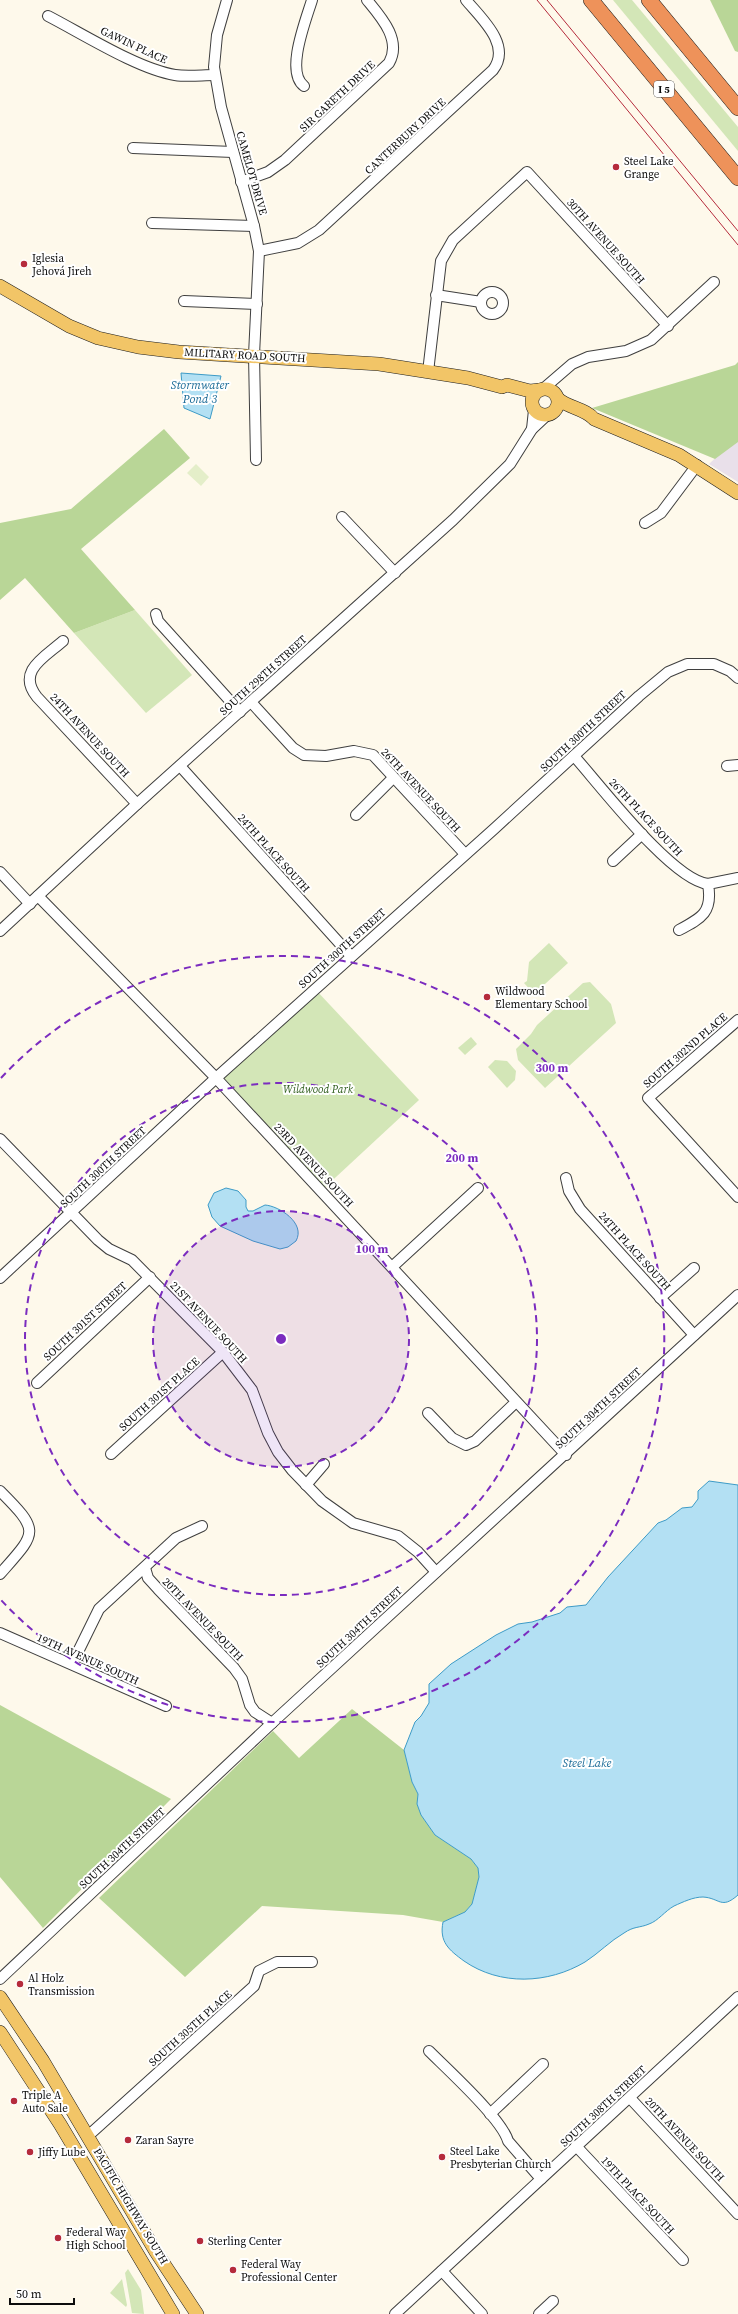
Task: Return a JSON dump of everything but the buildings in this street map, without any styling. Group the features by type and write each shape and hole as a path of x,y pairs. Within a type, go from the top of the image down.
{"highway":[{"name":"I 5","path":"591,0 738,178"},
{"path":"649,0 738,108"}],"main road":[{"name":"MILITARY ROAD SOUTH","path":"0,286 58,321 98,338 155,350 379,364 468,378 502,387 507,385 530,391 541,389"},
{"name":"MILITARY ROAD SOUTH","path":"502,387 505,392 522,397 541,411 561,413 587,421 594,420 658,445 698,466 738,493"},
{"path":"541,389 550,390 557,397 557,408 541,411 532,398 541,389"},
{"name":"MILITARY ROAD SOUTH","path":"557,397 572,409 590,414 594,420"},
{"name":"PACIFIC HIGHWAY SOUTH","path":"0,1997 43,2061 89,2135 156,2252 197,2314"},
{"name":"PACIFIC HIGHWAY SOUTH","path":"0,2032 56,2119 173,2314"}],"street":[{"name":"CAMELOT DRIVE","path":"227,0 216,44 215,75 221,107 254,226 259,251 254,355 256,460"},
{"path":"304,86 297,78 296,64 300,42 312,0"},
{"name":"SIR GARETH DRIVE","path":"241,182 262,175 285,160 389,63 392,54 391,38 383,21 367,0"},
{"name":"CANTERBURY DRIVE","path":"259,251 298,243 319,230 493,70 500,58 498,43 466,0"},
{"name":"GAWIN PLACE","path":"48,16 136,62 159,71 182,76 215,75"},
{"path":"133,148 233,152"},
{"name":"30TH AVENUE SOUTH","path":"436,296 441,261 453,240 528,172 668,326"},
{"path":"152,223 254,226"},
{"path":"541,389 558,377 572,364 588,357 626,351 644,344 668,326 714,282"},
{"path":"428,372 436,296 481,302"},
{"path":"184,301 257,304"},
{"path":"557,397 558,377"},
{"name":"SOUTH 298TH STREET","path":"0,931 137,804 395,573 498,477 517,455 541,411"},
{"path":"645,523 661,513 698,466"},
{"path":"342,517 395,573"},
{"path":"156,614 158,621 240,712"},
{"name":"24TH AVENUE SOUTH","path":"63,641 33,669 28,680 31,688 37,697 137,804"},
{"name":"SOUTH 300TH STREET","path":"0,1278 72,1213 216,1078 639,696 668,672 687,664 714,664 730,671 738,678"},
{"name":"26TH AVENUE SOUTH","path":"251,702 293,748 304,755 326,756 354,750 373,755 465,854"},
{"name":"26TH PLACE SOUTH","path":"574,756 642,834 684,874 693,880 708,884"},
{"path":"727,766 738,764"},
{"name":"24TH PLACE SOUTH","path":"180,766 351,956"},
{"path":"356,815 393,778"},
{"path":"614,861 642,834"},
{"path":"0,872 30,904"},
{"path":"679,930 697,920 708,908 710,902 708,884 738,878"},
{"name":"23RD AVENUE SOUTH","path":"38,896 216,1078 566,1455"},
{"name":"SOUTH 302ND PLACE","path":"738,1020 648,1098 738,1198"},
{"name":"21ST AVENUE SOUTH","path":"0,1139 109,1249 132,1260 223,1352 252,1390 268,1433 278,1452 306,1485 344,1518 360,1526 398,1536 418,1552 436,1572"},
{"name":"24TH PLACE SOUTH","path":"566,1178 569,1192 577,1205 694,1335"},
{"path":"392,1267 478,1188"},
{"path":"660,1298 694,1268"},
{"name":"SOUTH 301ST STREET","path":"37,1383 150,1277"},
{"name":"SOUTH 304TH STREET","path":"0,1979 272,1723 738,1296"},
{"name":"SOUTH 301ST PLACE","path":"112,1454 223,1352"},
{"path":"428,1413 452,1438 466,1445 475,1441 516,1402"},
{"path":"306,1485 324,1464"},
{"path":"0,1491 24,1515 30,1527 30,1535 25,1545 0,1574"},
{"path":"72,1664 99,1609 176,1538 202,1526"},
{"name":"20TH AVENUE SOUTH","path":"145,1568 148,1578 234,1668 242,1679 250,1705 255,1712 272,1723"},
{"name":"19TH AVENUE SOUTH","path":"0,1633 166,1706"},
{"name":"SOUTH 305TH PLACE","path":"89,2135 254,1986 259,1971 277,1962 312,1962"},
{"name":"SOUTH 308TH STREET","path":"395,2314 738,1997"},
{"path":"428,2050 490,2114 506,2133 508,2141 541,2179"},
{"path":"490,2114 543,2064"},
{"name":"20TH AVENUE SOUTH","path":"630,2098 738,2214"},
{"name":"19TH PLACE SOUTH","path":"576,2146 683,2260"},
{"path":"442,2271 482,2314"},
{"path":"540,2314 553,2301"}],"shaded area":[{"path":"738,437 738,482 709,464"}],"green space":[{"path":"613,0 632,0 738,127 738,151"},
{"path":"710,0 738,0 738,52 735,51"},
{"path":"738,362 738,442 715,459 592,408 735,365"},
{"path":"164,429 190,458 81,549 135,610 74,633 25,578 0,600 0,523 71,509"},
{"path":"196,464 209,477 201,486 187,473"},
{"path":"135,610 192,675 146,713 74,633"},
{"path":"549,943 568,963 534,994 524,983 527,981 529,962"},
{"path":"590,982 611,1004 616,1023 545,1088 518,1060 516,1049 531,1034 537,1025 583,983"},
{"name":"Wildwood Park","path":"315,989 419,1100 322,1190 216,1078"},
{"path":"471,1037 477,1044 465,1055 458,1048"},
{"path":"495,1060 507,1061 516,1071 515,1080 507,1088 488,1067"},
{"path":"0,1705 171,1799 43,1928 0,1877"},
{"path":"352,1709 404,1750 412,1782 418,1794 417,1804 421,1815 435,1835 471,1859 478,1868 479,1877 472,1904 465,1912 443,1922 403,1915 262,1906 185,1977 99,1898 273,1731 299,1758"},
{"path":"128,2269 141,2290 144,2314 132,2313 125,2273"},
{"path":"122,2279 127,2305 126,2307 110,2293"}],"water":[{"name":"Stormwater Pond 3","path":"181,373 221,376 210,419 184,408"},
{"path":"226,1188 238,1191 246,1200 246,1207 248,1211 253,1211 265,1205 284,1212 290,1217 297,1228 298,1234 296,1241 288,1247 280,1249 253,1241 220,1226 212,1217 208,1205 214,1193"},
{"name":"Steel Lake","path":"709,1481 738,1485 738,1895 728,1902 720,1902 709,1898 699,1897 674,1906 652,1923 628,1931 585,1962 556,1975 524,1979 508,1978 493,1975 478,1969 464,1961 446,1945 442,1935 442,1929 443,1922 465,1912 472,1904 479,1877 478,1868 471,1859 435,1835 421,1815 417,1804 418,1794 412,1782 404,1750 415,1722 421,1716 429,1703 429,1684 451,1664 496,1635 518,1624 532,1622 560,1613 567,1607 586,1605 608,1577 658,1523 666,1520 682,1508 692,1507 698,1499 698,1491"}],"tram line":[{"path":"537,0 738,245"},
{"path":"547,0 738,231"}],"place":[{"name":"Steel Lake Grange","path":"616,167"},
{"name":"Iglesia Jehová Jireh","path":"24,264"},
{"name":"Wildwood Elementary School","path":"487,997"},
{"name":"Al Holz Transmission","path":"20,1984"},
{"name":"Triple A Auto Sale","path":"14,2101"},
{"name":"Zaran Sayre","path":"128,2140"},
{"name":"Jiffy Lube","path":"30,2152"},
{"name":"Steel Lake Presbyterian Church","path":"442,2157"},
{"name":"Federal Way High School","path":"58,2238"},
{"name":"Sterling Center","path":"200,2241"},
{"name":"Federal Way Professional Center","path":"233,2270"}]}
